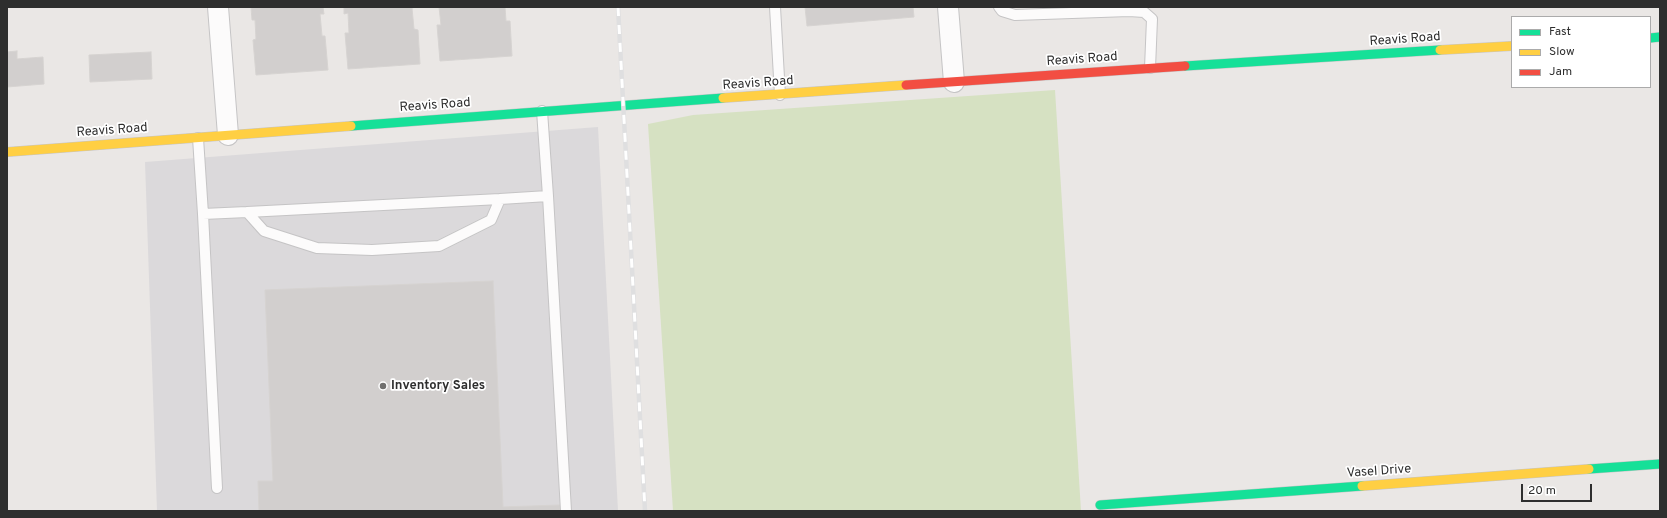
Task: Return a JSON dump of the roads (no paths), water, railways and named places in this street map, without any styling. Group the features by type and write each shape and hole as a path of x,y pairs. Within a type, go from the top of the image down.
{"street":[{"path":"218,7 228,135"},
{"path":"948,7 954,82"},
{"name":"Reavis Road","path":"7,152 1150,68 1511,46"},
{"name":"Vasel Drive","path":"1100,505 1660,464"}],"lane":[{"path":"775,7 780,95"},
{"path":"999,7 1002,11 1015,15 1129,10 1144,12 1152,19 1150,68"},
{"path":"542,112 566,511"},
{"path":"198,138 217,488"},
{"path":"203,214 548,196"},
{"path":"247,212 264,231 317,248 372,250 439,246 491,220 500,199"}],"railway":[{"path":"618,7 645,511"}],"place":[{"name":"Inventory Sales","path":"383,386"}]}
